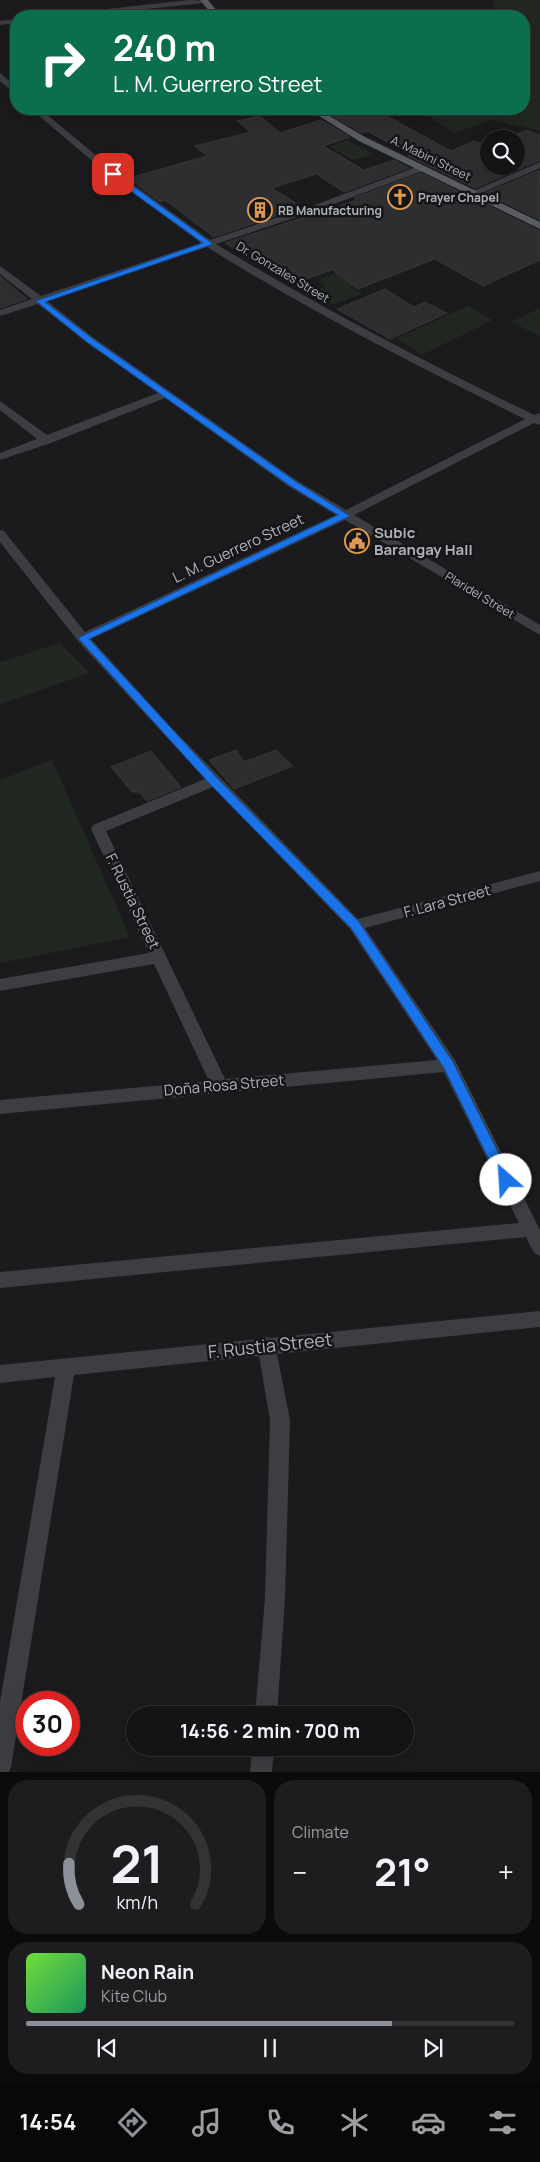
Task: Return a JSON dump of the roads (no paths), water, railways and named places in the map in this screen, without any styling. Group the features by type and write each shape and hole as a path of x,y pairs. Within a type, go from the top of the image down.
{"main road":[{"path":"204,0 212,10"},
{"name":"A. Mabini Street","path":"322,115 362,139 474,192 540,226"}],"street":[{"path":"114,10 204,0"},
{"path":"0,76 10,86"},
{"name":"Dr. Gonzales Street","path":"42,115 113,174 209,244 282,289 410,359 538,419"},
{"path":"474,192 540,165"},
{"path":"0,313 315,208 422,168"},
{"name":"Plaridel Street","path":"0,269 40,301 166,394 292,483 540,631"},
{"path":"0,457 166,394"},
{"path":"0,404 47,440"},
{"name":"L. M. Guerrero Street","path":"83,638 345,516 538,419"},
{"path":"0,534 83,638 213,781 355,925 449,1066 540,1248"},
{"name":"F. Rustia Street","path":"213,781 98,829 219,1085"},
{"name":"F. Lara Street","path":"355,925 540,876"},
{"path":"0,985 160,957"},
{"name":"Doña Rosa Street","path":"0,1107 219,1085 449,1066"},
{"path":"0,1280 530,1229"},
{"name":"F. Rustia Street","path":"0,1374 266,1345 540,1319"},
{"path":"266,1345 280,1420 275,1598 267,1706"},
{"path":"0,1767 66,1367"},
{"path":"261,1772 262,1756"}],"place":[{"name":"Prayer Chapel","path":"400,197"},
{"name":"RB Manufacturing","path":"260,210"},
{"name":"Subic Barangay Hall","path":"357,541"}]}
